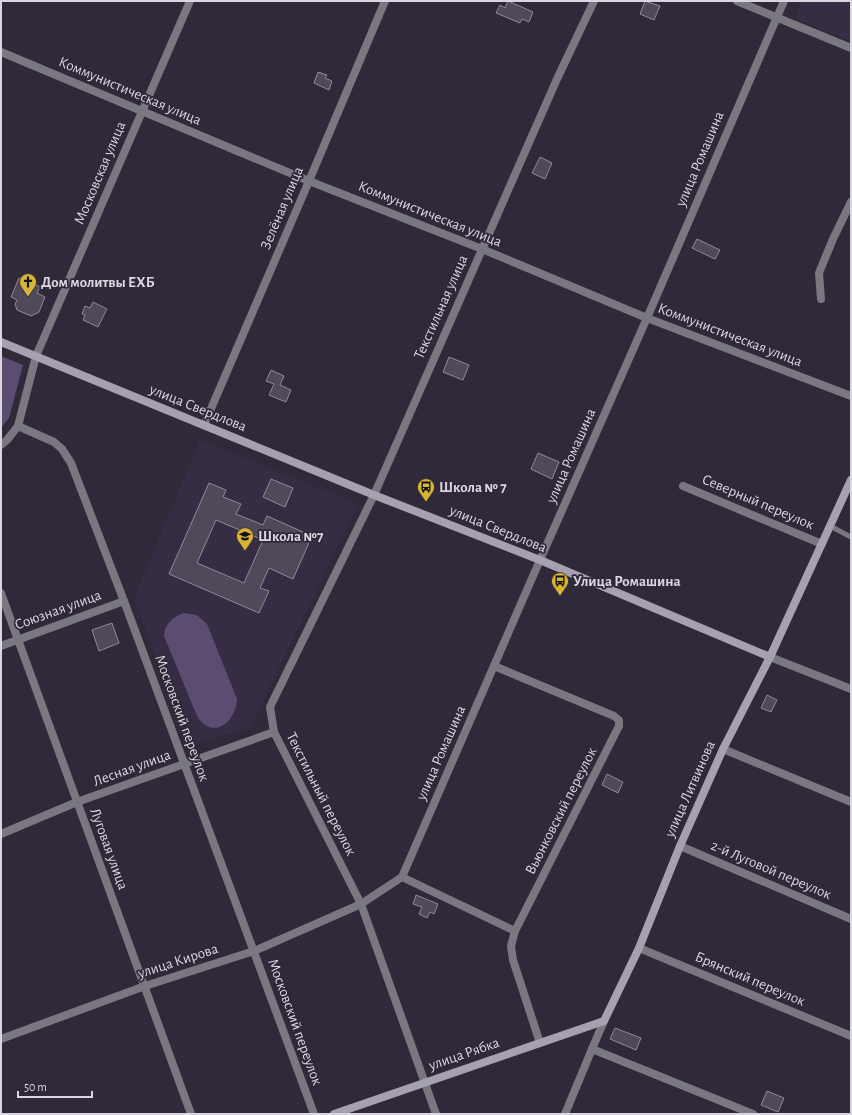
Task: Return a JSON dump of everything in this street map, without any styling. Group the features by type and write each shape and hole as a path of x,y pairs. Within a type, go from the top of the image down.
{"main road":[{"name":"улица Свердлова","path":"1,342 540,560 770,657"},
{"name":"улица Литвинова","path":"604,1021 639,948 680,846 723,748 770,657 851,480"},
{"name":"улица Рябка","path":"334,1114 604,1021"}],"street":[{"name":"Московская улица","path":"36,356 190,1"},
{"name":"Зелёная улица","path":"204,425 385,1"},
{"name":"Текстильная улица","path":"374,494 557,79 594,1"},
{"path":"737,1 851,48"},
{"name":"улица Ромашина","path":"402,877 784,1"},
{"name":"Коммунистическая улица","path":"1,52 309,181 482,249 647,318 851,396"},
{"path":"821,299 819,273 833,239 851,202"},
{"path":"1,444 7,440 18,426 36,356"},
{"name":"Московский переулок","path":"18,426 54,442 62,449 71,463 185,764 314,1114"},
{"name":"Северный переулок","path":"683,486 822,544"},
{"name":"Текстильный переулок","path":"374,494 270,707 274,732 361,904 436,1114"},
{"name":"Луговая улица","path":"1,593 192,1114"},
{"name":"Союзная улица","path":"1,646 124,601"},
{"name":"улица Свердлова","path":"770,657 851,689"},
{"name":"Вьюнковский переулок","path":"494,666 614,716 619,720 619,726 516,931 511,946 513,960 540,1043"},
{"name":"Лесная улица","path":"1,834 77,802 274,732"},
{"path":"723,748 851,802"},
{"name":"2-й Луговой переулок","path":"680,846 851,919"},
{"path":"361,904 402,877 516,931"},
{"name":"улица Кирова","path":"1,1039 145,986 254,951 361,904"},
{"name":"Брянский переулок","path":"639,948 851,1036"},
{"name":"улица Литвинова","path":"565,1114 604,1021"},
{"path":"592,1049 753,1114"}],"lane":[{"path":"830,526 851,537"}],"shaded area":[{"path":"801,1 851,1 851,42 795,18"},
{"path":"1,356 23,365 9,418 1,428"},
{"name":"Школа №7","path":"200,440 358,504 250,728 188,746 134,598"},
{"path":"185,613 197,615 207,624 237,699 233,715 223,726 216,728 210,727 203,723 197,716 164,636 164,632 168,624 174,618"}],"building":[{"path":"508,1 533,12 529,22 522,19 520,23 496,13 500,5 505,8"},
{"path":"645,1 660,6 654,20 640,14"},
{"path":"318,72 327,75 325,78 332,81 329,90 314,83"},
{"path":"540,157 552,163 545,179 532,173"},
{"path":"697,239 720,250 715,259 692,248"},
{"name":"Дом молитвы ЕХБ","path":"19,278 40,287 37,293 45,297 39,312 31,316 17,310 15,304 17,300 11,297"},
{"path":"93,302 107,309 98,327 83,320 85,315 82,314 85,306 90,308"},
{"path":"449,357 469,365 463,380 443,372"},
{"path":"271,370 284,376 280,385 291,390 286,402 269,395 274,384 266,381"},
{"path":"538,453 559,462 552,479 531,469"},
{"path":"271,479 293,488 285,507 263,497"},
{"path":"209,483 226,490 223,497 241,504 236,514 263,525 267,516 312,536 293,579 269,568 260,588 269,591 259,613 169,574","holes":["216,520 263,540 244,583 197,563"]},
{"path":"112,623 119,643 99,651 92,630"},
{"path":"767,695 777,700 771,712 761,708"},
{"path":"607,774 623,782 618,793 602,785"},
{"path":"416,895 438,904 434,914 430,912 427,918 419,914 422,907 413,904"},
{"path":"615,1028 641,1038 636,1050 610,1039"},
{"path":"767,1091 784,1098 778,1112 761,1105"}],"place":[{"name":"Дом молитвы ЕХБ","path":"28,297"},
{"name":"Школа № 7","path":"426,502"},
{"name":"Школа №7","path":"245,551"},
{"name":"Улица Ромашина","path":"560,596"}]}
